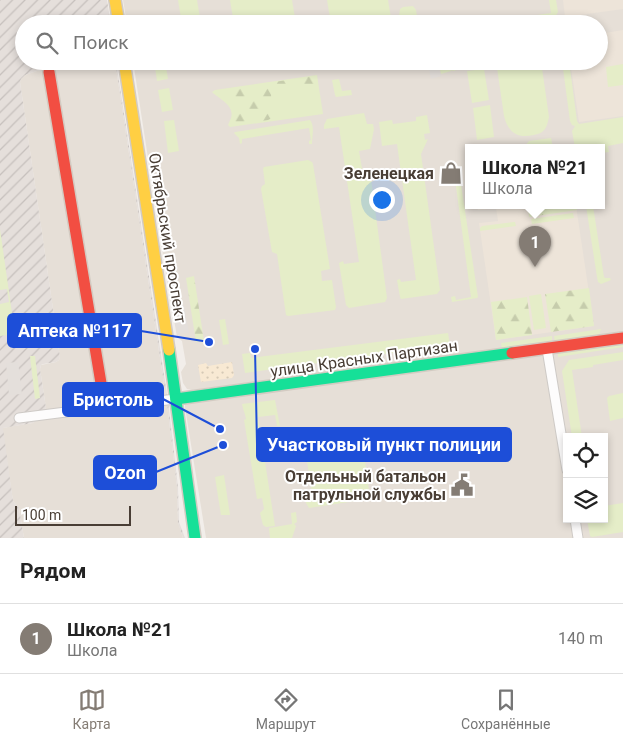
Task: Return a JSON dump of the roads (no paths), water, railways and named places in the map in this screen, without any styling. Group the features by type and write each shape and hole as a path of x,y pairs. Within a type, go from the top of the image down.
{"street":[{"path":"115,0 118,15"},
{"name":"Октябрьский проспект","path":"125,70 176,399 195,538"},
{"path":"49,72 105,407"},
{"name":"улица Красных Партизан","path":"19,418 176,399 623,338"},
{"path":"546,349 563,447"},
{"path":"576,523 578,538"}],"place":[{"name":"Зеленецкая","path":"451,173"},
{"name":"Школа №21","path":"535,267"},
{"name":"Аптека №117","path":"209,342"},
{"name":"Участковый пункт полиции","path":"255,349"},
{"name":"Бристоль","path":"220,429"},
{"name":"Ozon","path":"223,445"},
{"name":"Отдельный батальон патрульной службы","path":"462,485"}]}
